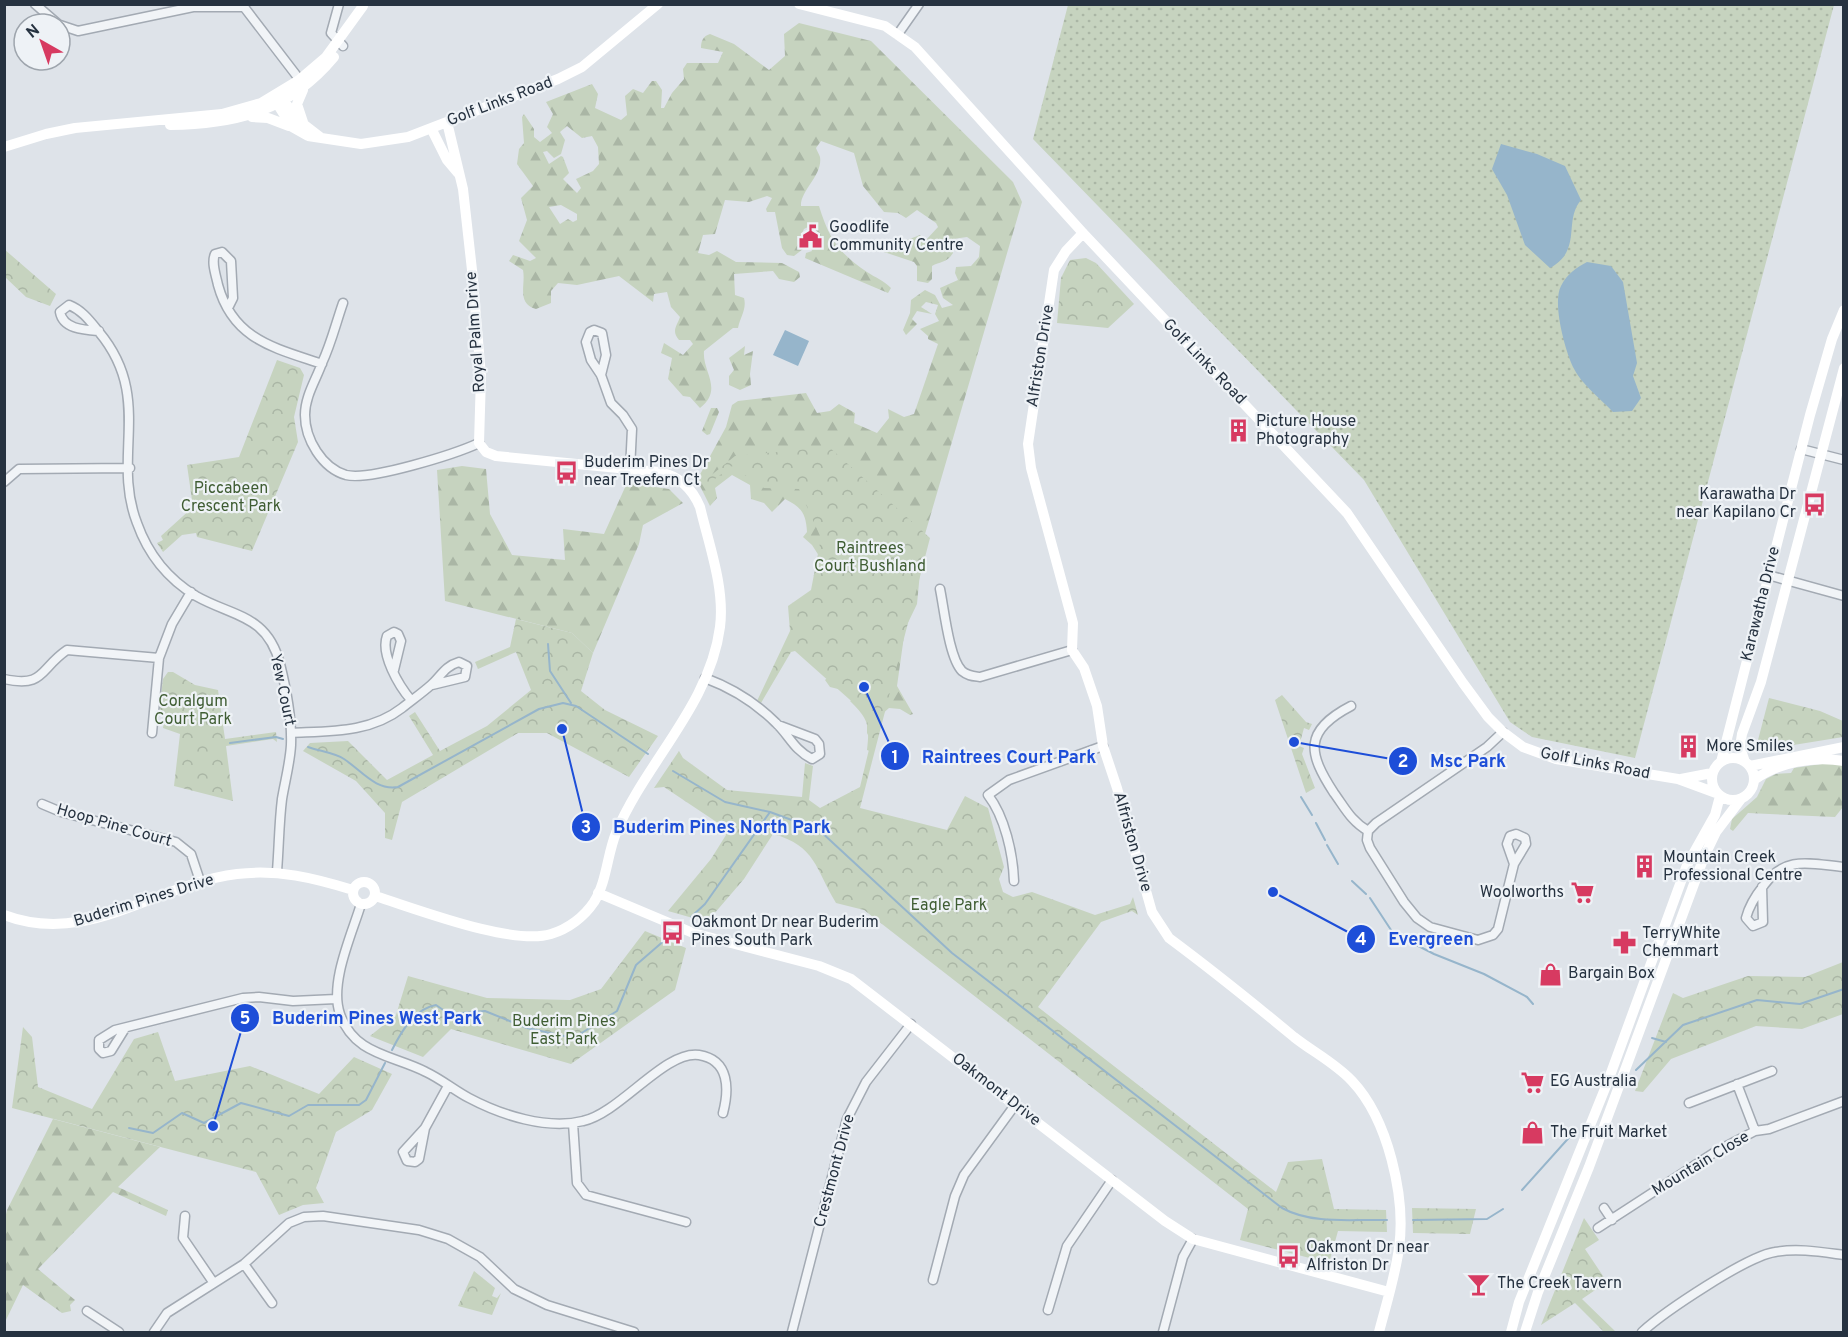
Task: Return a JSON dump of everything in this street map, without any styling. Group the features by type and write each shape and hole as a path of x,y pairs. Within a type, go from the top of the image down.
{"main road":[{"name":"Golf Links Road","path":"244,117 268,118 308,136 347,143 377,143 408,137 558,79 582,67 658,4"},
{"name":"Golf Links Road","path":"799,4 875,23 898,34 933,66 1083,233 1347,513 1463,683 1488,717 1503,732 1524,747 1556,759 1678,780 1718,794"},
{"path":"136,124 211,124 244,117 278,99 324,69 363,5"},
{"path":"302,83 297,104 299,116 306,126"},
{"path":"4,147 46,134 222,114 278,99"},
{"path":"278,99 292,127"},
{"name":"Golf Links Road","path":"278,99 298,120 320,137"},
{"name":"Royal Palm Drive","path":"447,122 458,155 458,174"},
{"name":"Royal Palm Drive","path":"431,128 447,160 458,174 464,189 481,376 479,444"},
{"name":"Alfriston Drive","path":"1083,233 1066,250 1054,270 1028,444 1031,468 1073,623 1072,650 1084,668 1092,692 1103,746 1118,788 1152,912 1164,932 1251,1003 1269,1014 1296,1038 1338,1068 1362,1093 1375,1114 1384,1134 1400,1219 1399,1246 1379,1332"},
{"name":"Karawatha Drive","path":"1721,762 1801,449 1829,348 1844,310"},
{"name":"Karawatha Drive","path":"1747,764 1740,745 1742,734 1761,682 1844,368"},
{"path":"375,896 507,935 530,937 552,934 568,927 584,914 598,893 616,834 635,796 705,678 720,628 720,595 700,507 694,494 681,480 669,474 496,456 486,452 479,444"},
{"path":"1511,1332 1519,1302 1602,1096 1688,865 1715,815 1718,794 1712,773 1721,762 1733,758 1747,764 1844,747"},
{"path":"1525,1332 1538,1292 1623,1076 1704,857 1716,832 1741,799 1750,791 1754,780 1766,772 1793,762 1829,758 1844,761"},
{"path":"1747,764 1754,780"},
{"name":"Golf Links Road","path":"1678,780 1712,773"},
{"path":"1718,794 1730,800 1741,799"},
{"name":"Buderim Pines Drive","path":"4,915 46,925 72,925 99,918 200,881 236,874 277,871 313,878 353,890"},
{"path":"368,882 374,886 375,896 371,902 361,904 355,900 353,890 357,884 368,882"},
{"name":"Oakmont Drive","path":"598,893 693,933 840,973 911,1024 1112,1180 1193,1239 1389,1292"}],"street":[{"path":"339,4 331,26 331,33 341,44"},
{"path":"898,34 919,4"},
{"path":"72,29 78,31 194,7 244,7 302,83"},
{"path":"229,306 233,298 231,261 222,252 215,254 213,259 222,298 239,325 263,344 322,364"},
{"path":"343,303 322,364 309,390 304,413 306,435 319,455 346,475 362,476 438,458 479,444"},
{"path":"601,375 606,355 602,333 594,330 590,332 586,342 591,360 601,375 611,403 632,429 630,470"},
{"name":"Yew Court","path":"99,331 119,361 128,388 131,414 130,468 134,513 145,542 169,575 191,592 245,616 259,626 269,639 280,663 291,733 277,871"},
{"path":"1801,449 1844,460"},
{"path":"4,482 19,469 130,468"},
{"path":"1768,575 1844,596"},
{"path":"940,589 955,657 961,669 969,676 980,677 1072,650"},
{"path":"152,733 159,658 171,624 191,592"},
{"path":"4,679 27,682 35,680 55,658 67,650 159,658"},
{"path":"394,670 399,685 411,700"},
{"path":"705,678 736,692 778,725 802,754 812,759 820,754 819,744 815,739 778,725"},
{"path":"291,733 365,727 392,714 432,685"},
{"path":"1351,706 1334,715 1322,728 1315,741 1314,756 1321,774 1348,814 1368,831"},
{"path":"1503,732 1487,747 1368,831 1367,840 1417,918 1430,927 1478,940 1493,935 1498,929 1514,864"},
{"path":"1014,881 1010,851 996,806 988,795 1009,780 1103,746"},
{"name":"Hoop Pine Court","path":"42,804 61,812 176,842 191,854 200,881"},
{"path":"1762,887 1771,875 1784,865 1796,863 1844,867"},
{"path":"361,904 337,982 336,999 344,1024 362,1046 416,1067 469,1098 506,1113 535,1120 573,1123 603,1114 676,1059 690,1055 706,1057 722,1070 728,1092 723,1113"},
{"path":"124,1030 251,997 293,1002 336,999"},
{"name":"Crestmont Drive","path":"792,1332 848,1119 866,1082 911,1024"},
{"path":"1689,1102 1773,1071"},
{"path":"1737,1084 1755,1131"},
{"path":"425,1128 448,1086"},
{"name":"Mountain Close","path":"1598,1228 1715,1152 1755,1131 1769,1129 1844,1101"},
{"path":"933,1280 955,1196 964,1175 1015,1105"},
{"path":"573,1123 577,1183 586,1195 686,1222"},
{"path":"1048,1310 1067,1245 1112,1180"},
{"path":"1604,1208 1612,1220"},
{"path":"185,1216 183,1238 213,1282"},
{"path":"154,1332 167,1313 244,1264 289,1223 304,1217 324,1216 419,1230 448,1239 480,1257 514,1288 547,1305 634,1332"},
{"path":"1163,1332 1183,1257 1193,1239"},
{"path":"1642,1332 1748,1260 1783,1251 1803,1250 1844,1255"},
{"path":"244,1264 272,1303"},
{"path":"87,1311 120,1332"}],"green space":[{"path":"1068,5 1834,5 1635,758 1532,737 1510,722 1364,480 1033,139"},
{"name":"Raintrees Court Bushland","path":"799,23 871,41 1013,182 1022,202 923,541 917,604 905,629 897,686 913,714 889,708 880,716 872,752 867,750 866,722 850,701 862,695 830,687 825,680 830,675 821,559 812,545 803,537 807,532 802,511 785,499 772,512 764,503 751,499 750,485 732,475 715,488 717,498 710,506 697,480 726,427 732,405 738,401 806,393 817,413 830,411 839,404 855,413 854,423 877,433 889,418 888,409 904,417 914,414 938,344 928,339 928,336 920,329 939,321 935,314 938,305 926,302 921,307 932,314 917,311 912,319 917,324 906,335 903,330 910,313 911,300 925,290 935,295 942,308 953,305 943,298 940,288 958,280 955,273 956,267 971,266 979,257 980,246 967,237 953,239 950,244 953,253 945,261 932,266 932,279 928,283 917,281 917,266 914,262 884,252 882,248 888,245 902,250 907,240 920,235 926,240 938,227 936,223 917,210 906,218 898,213 884,212 863,186 854,153 821,141 816,148 820,164 804,195 801,206 819,206 831,236 842,251 857,265 891,288 888,293 805,258 806,253 812,251 810,246 818,239 808,227 804,229 799,240 803,249 794,256 787,255 782,248 775,212 767,212 766,209 772,198 767,196 749,202 725,200 715,234 703,235 698,253 709,255 717,251 736,262 782,263 799,272 800,277 794,282 779,279 773,271 734,274 735,295 744,298 744,310 738,328 733,328 704,351 711,387 707,401 700,408 690,397 683,396 668,379 672,358 661,353 664,343 683,355 693,344 690,340 679,340 675,334 680,317 671,307 667,292 654,294 653,302 619,276 577,285 558,283 551,291 551,303 536,309 530,306 524,298 523,270 509,261 513,255 530,261 536,258 519,241 527,220 521,198 533,186 517,164 519,149 524,143 522,117 524,114 534,129 534,137 540,142 552,133 547,127 553,114 546,102 592,84 598,94 595,108 621,120 627,115 625,96 633,89 643,93 652,81 656,81 662,90 661,108 664,108 672,93 684,79 683,69 687,63 718,63 723,52 701,48 706,36 710,34 734,44 769,70 785,56 784,34","holes":["567,126 582,138 592,136 598,147 599,164 593,171 576,179 581,188 577,193 563,179 569,173 563,157 549,164 543,152 547,151 554,158 561,154 565,140 560,132","561,205 577,214 577,220 573,222 568,219 560,224 549,207"]},
{"path":"4,249 56,294 50,306 26,297 5,277"},
{"path":"1086,258 1096,263 1134,304 1108,328 1057,323 1061,278 1070,260"},
{"path":"745,346 744,355 753,351 751,385 740,390 729,385 729,376 734,370 729,358"},
{"name":"Piccabeen Crescent Park","path":"277,360 300,368 304,375 294,417 298,442 252,551 197,537 196,533 182,535 163,552 157,543 163,540 161,536 193,507 187,465 239,457"},
{"path":"711,408 717,408 719,412 710,434 707,435 702,431"},
{"path":"829,447 930,538 860,808 947,830 965,796 988,808 1004,867 999,879 1003,892 1013,897 1032,892 1095,915 1130,904 1133,897 1138,915 1132,911 1101,922 1038,1007 1276,1192 1288,1162 1322,1159 1334,1209 1386,1210 1387,1232 1338,1231 1329,1263 1240,1240 1248,1209 864,910 836,903 813,860 798,845 787,839 773,834 744,879 707,922 668,911 711,859 726,835 724,827 664,787 654,788 679,751 683,758 727,790 802,797 805,763 813,766 809,800 820,808 860,787 871,741 867,733 867,715 795,651 791,652 761,703 757,701 790,631 788,606 811,590 821,538 799,489 764,488 732,466 707,485 704,481 735,456"},
{"path":"462,466 486,469 490,514 512,555 565,560 563,529 604,534 627,483 669,489 683,503 643,525 639,544 593,653 572,633 445,601 437,470"},
{"path":"516,619 572,633 593,653 581,691 605,710 658,736 629,777 547,733 518,733 402,802 392,840 385,838 385,813 356,781 303,751 310,743 348,741 387,780 433,755 409,716 415,712 440,751 487,726 531,690 516,652 478,669 475,662 510,647"},
{"name":"Coralgum Court Park","path":"168,672 173,672 195,685 218,690 225,739 276,732 277,742 273,739 226,746 233,801 174,786 180,734 163,728 165,717 159,712 163,679"},
{"path":"1282,695 1306,722 1312,724 1309,730 1304,728 1299,746 1304,748 1302,754 1315,788 1306,793 1275,700"},
{"path":"1769,698 1820,711 1843,721 1843,737 1762,750 1758,740"},
{"path":"1835,762 1843,764 1843,807 1835,817 1748,813 1733,831 1730,829 1732,819 1757,797 1766,779 1776,774 1791,773 1794,768"},
{"name":"Buderim Pines East Park","path":"645,931 686,948 675,990 571,1064 451,1029 423,1057 370,1036 396,1015 408,976 487,998 570,1000 601,989"},
{"path":"1843,962 1843,1014 1802,1029 1756,1026 1671,1059 1643,1092 1635,1091 1673,993 1683,998 1748,976 1805,977"},
{"path":"23,1027 32,1037 38,1087 92,1109 134,1039 158,1032 175,1081 250,1066 319,1094 354,1057 392,1074 372,1110 336,1132 316,1188 324,1203 303,1205 279,1215 256,1172 12,1108"},
{"path":"53,1119 160,1147 118,1187 168,1210 166,1216 113,1192 38,1269 75,1300 70,1305 71,1311 62,1313 23,1285 5,1322 4,1223 7,1210"},
{"path":"1412,1208 1476,1209 1470,1234 1413,1233"},
{"path":"1584,1218 1599,1240 1585,1249 1607,1282 1582,1299 1616,1332 1604,1332 1575,1303 1541,1325"},
{"path":"474,1271 495,1288 492,1296 497,1298 501,1293 492,1315 458,1306"}],"water":[{"path":"1501,144 1537,154 1565,166 1581,200 1573,217 1570,244 1566,253 1550,268 1525,245 1507,195 1492,169"},
{"path":"1587,262 1611,266 1623,282 1637,363 1633,376 1641,398 1632,411 1613,412 1581,379 1566,350 1559,315 1559,294 1563,282 1569,275"},
{"path":"785,330 809,341 798,366 773,355"}],"waterway":[{"path":"548,644 550,671 571,703"},
{"path":"308,747 340,757 376,783 398,787 539,709 563,703 576,706 648,754"},
{"path":"230,743 276,737 283,739"},
{"path":"673,771 725,802 770,812 819,830 952,953 1282,1208 1320,1219 1387,1220"},
{"path":"1301,797 1312,815"},
{"path":"691,917 705,904 770,812"},
{"path":"1316,823 1325,840"},
{"path":"1327,845 1338,864"},
{"path":"1352,881 1366,894"},
{"path":"1370,898 1393,933 1434,954 1484,974 1527,997 1533,1004"},
{"path":"392,1050 404,1029 415,1016 428,1007 436,1005 449,1014 485,1011 527,1028 564,1036 580,1034 617,1011 636,965 666,939"},
{"path":"1636,1070 1683,1025 1757,1000 1800,1004 1844,989"},
{"path":"1652,1038 1666,1042"},
{"path":"129,1128 153,1133 182,1113 204,1123 241,1103 289,1116 308,1105 359,1105 366,1100 385,1063"},
{"path":"1522,1190 1574,1132"},
{"path":"1413,1220 1487,1219 1503,1209"}],"place":[{"name":"Goodlife Community Centre","path":"811,237"},
{"name":"Picture House Photography","path":"1238,431"},
{"name":"Buderim Pines Dr near Treefern Ct","path":"566,472"},
{"name":"Karawatha Dr near Kapilano Cr","path":"1814,504"},
{"name":"Raintrees Court Park","path":"864,687"},
{"name":"Buderim Pines North Park","path":"562,729"},
{"name":"Msc Park","path":"1294,742"},
{"name":"More Smiles","path":"1688,747"},
{"name":"Mountain Creek Professional Centre","path":"1645,867"},
{"name":"Evergreen","path":"1273,892"},
{"name":"Woolworths","path":"1582,893"},
{"name":"Oakmont Dr near Buderim Pines South Park","path":"673,932"},
{"name":"TerryWhite Chemmart","path":"1624,943"},
{"name":"Bargain Box","path":"1550,974"},
{"name":"EG Australia","path":"1532,1082"},
{"name":"Buderim Pines West Park","path":"213,1126"},
{"name":"The Fruit Market","path":"1532,1133"},
{"name":"Oakmont Dr near Alfriston Dr","path":"1288,1257"},
{"name":"The Creek Tavern","path":"1479,1284"}],"park label":[{"name":"Eagle Park","path":"949,906"}]}
